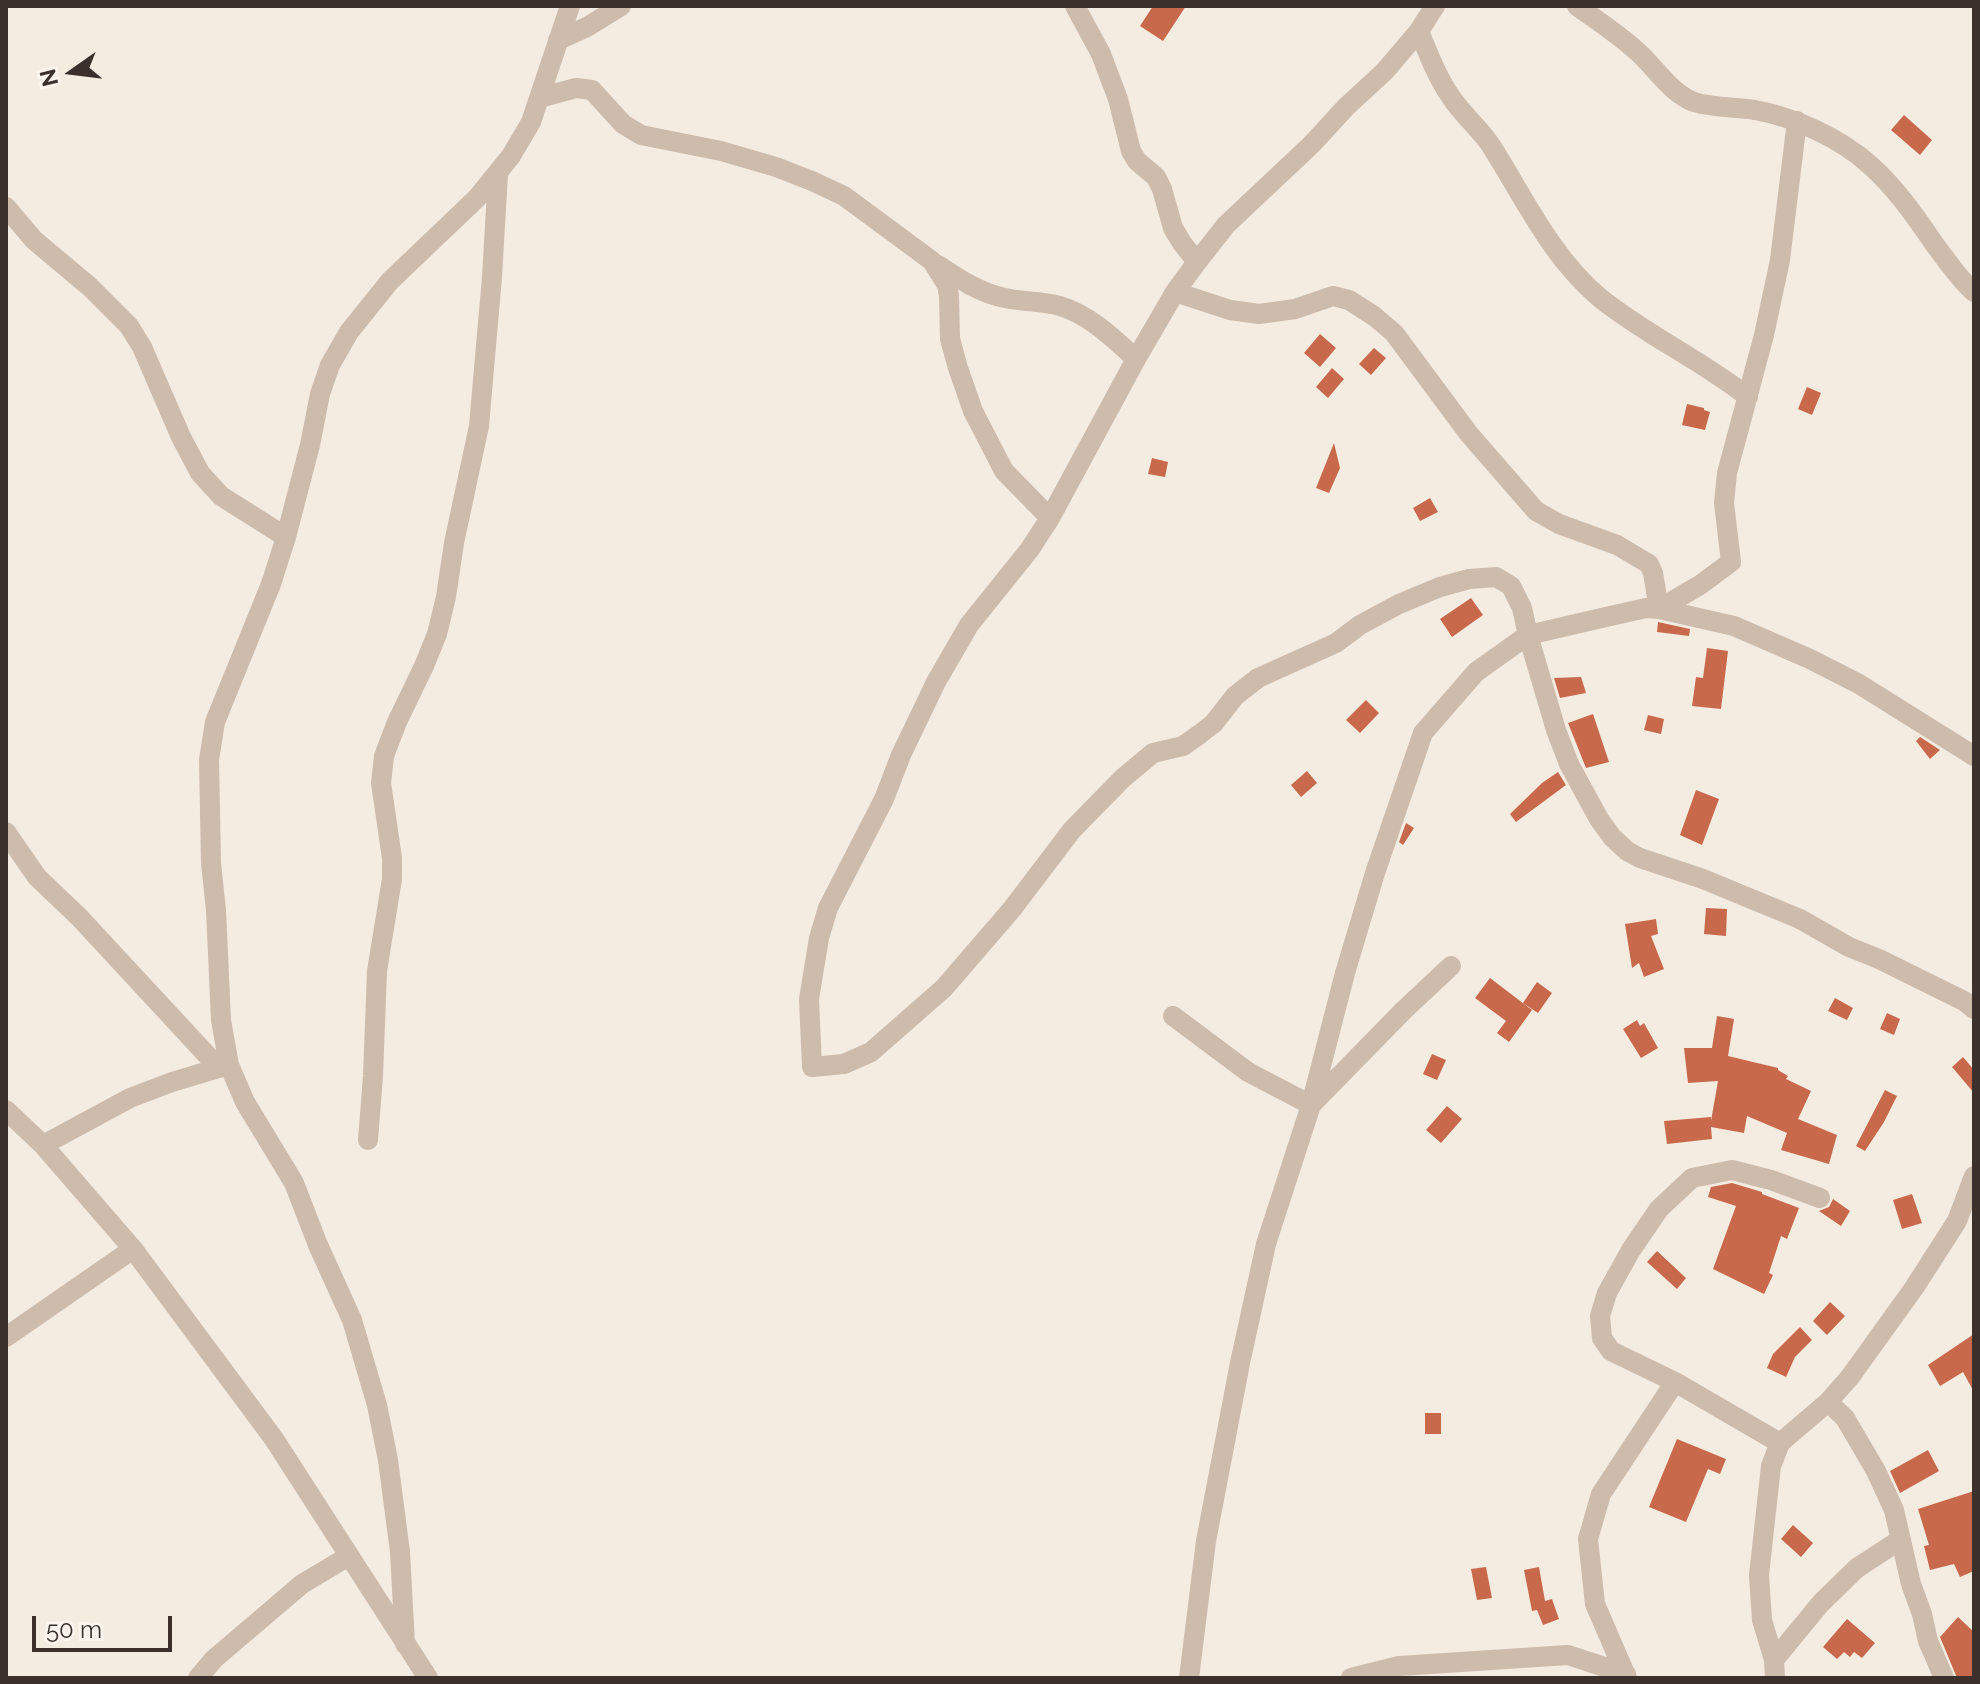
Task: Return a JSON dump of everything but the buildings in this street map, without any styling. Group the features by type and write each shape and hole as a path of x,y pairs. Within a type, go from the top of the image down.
{"street":[{"path":"224,1067 211,863 209,760 215,722 271,584 286,537 320,394 330,365 349,332 390,281 477,198 511,156 531,122 570,6"},
{"path":"558,40 621,6"},
{"path":"1075,6 1110,76 1131,151 1137,161 1156,177 1173,228 1197,262"},
{"path":"1435,6 1419,31 1385,71 1226,225 1197,262 1175,292 1136,359 1050,518 1030,549 969,625 936,682 884,799 828,908 819,938 809,999 812,1067 844,1064 871,1052 944,988 1012,909 1072,830 1123,778 1153,753 1183,746 1200,734 1214,723 1235,696 1258,678 1336,643 1360,625 1399,604 1440,587 1469,579 1496,577 1511,586 1522,608 1556,730 1569,764 1599,819 1627,851 1800,919 1849,947 1964,1001 1974,1009"},
{"path":"1577,6 1639,53 1679,94 1694,102 1755,110 1797,121 1870,165 1902,200 1955,274 1974,292"},
{"path":"1419,31 1451,98 1489,143 1538,225 1568,267 1620,313 1725,379 1748,397"},
{"path":"539,98 576,88 592,90 623,124 641,135 721,151 812,181 844,196 963,282 1004,298 1061,306 1092,321 1136,359"},
{"path":"1659,609 1731,562 1724,503 1727,473 1764,335 1780,260 1797,121"},
{"path":"368,1140 377,971 392,879 381,783 384,756 437,634 446,597 456,529 479,426 498,174"},
{"path":"6,207 34,240 90,287 129,326 142,347 200,473 221,496 286,537"},
{"path":"932,261 947,285 950,339 973,411 1004,471 1050,518"},
{"path":"1175,292 1230,310 1259,314 1287,311 1333,296 1349,300 1374,316 1394,333 1469,434 1536,511 1559,524 1617,545 1649,564 1659,609"},
{"path":"1189,1678 1206,1541 1266,1244 1311,1105 1366,902 1423,733 1476,672 1528,635 1646,608 1734,626 1810,659 1871,691 1974,756"},
{"path":"6,832 37,877 224,1067 294,1183 352,1320 377,1405 400,1552 405,1644"},
{"path":"1311,1105 1451,966"},
{"path":"1173,1016 1248,1072 1311,1105"},
{"path":"43,1145 130,1098 224,1067"},
{"path":"6,1110 43,1145 133,1249 274,1439 428,1678"},
{"path":"1780,1443 1675,1382 1611,1351 1602,1338 1600,1316 1607,1293 1631,1250 1659,1209 1692,1178 1732,1170 1820,1198"},
{"path":"1774,1669 1762,1620 1759,1575 1771,1466 1780,1443 1828,1402 1850,1377 1914,1288 1957,1221 1974,1176"},
{"path":"6,1337 133,1249"},
{"path":"1627,1676 1595,1604 1588,1539 1601,1494 1675,1382"},
{"path":"1828,1402 1845,1418 1876,1471 1894,1510 1911,1584 1928,1641 1944,1678"},
{"path":"1774,1669 1821,1603 1857,1568 1900,1540"},
{"path":"198,1678 214,1659 302,1584 349,1556"},
{"path":"1360,1677 1399,1666 1568,1655 1627,1676"}]}
